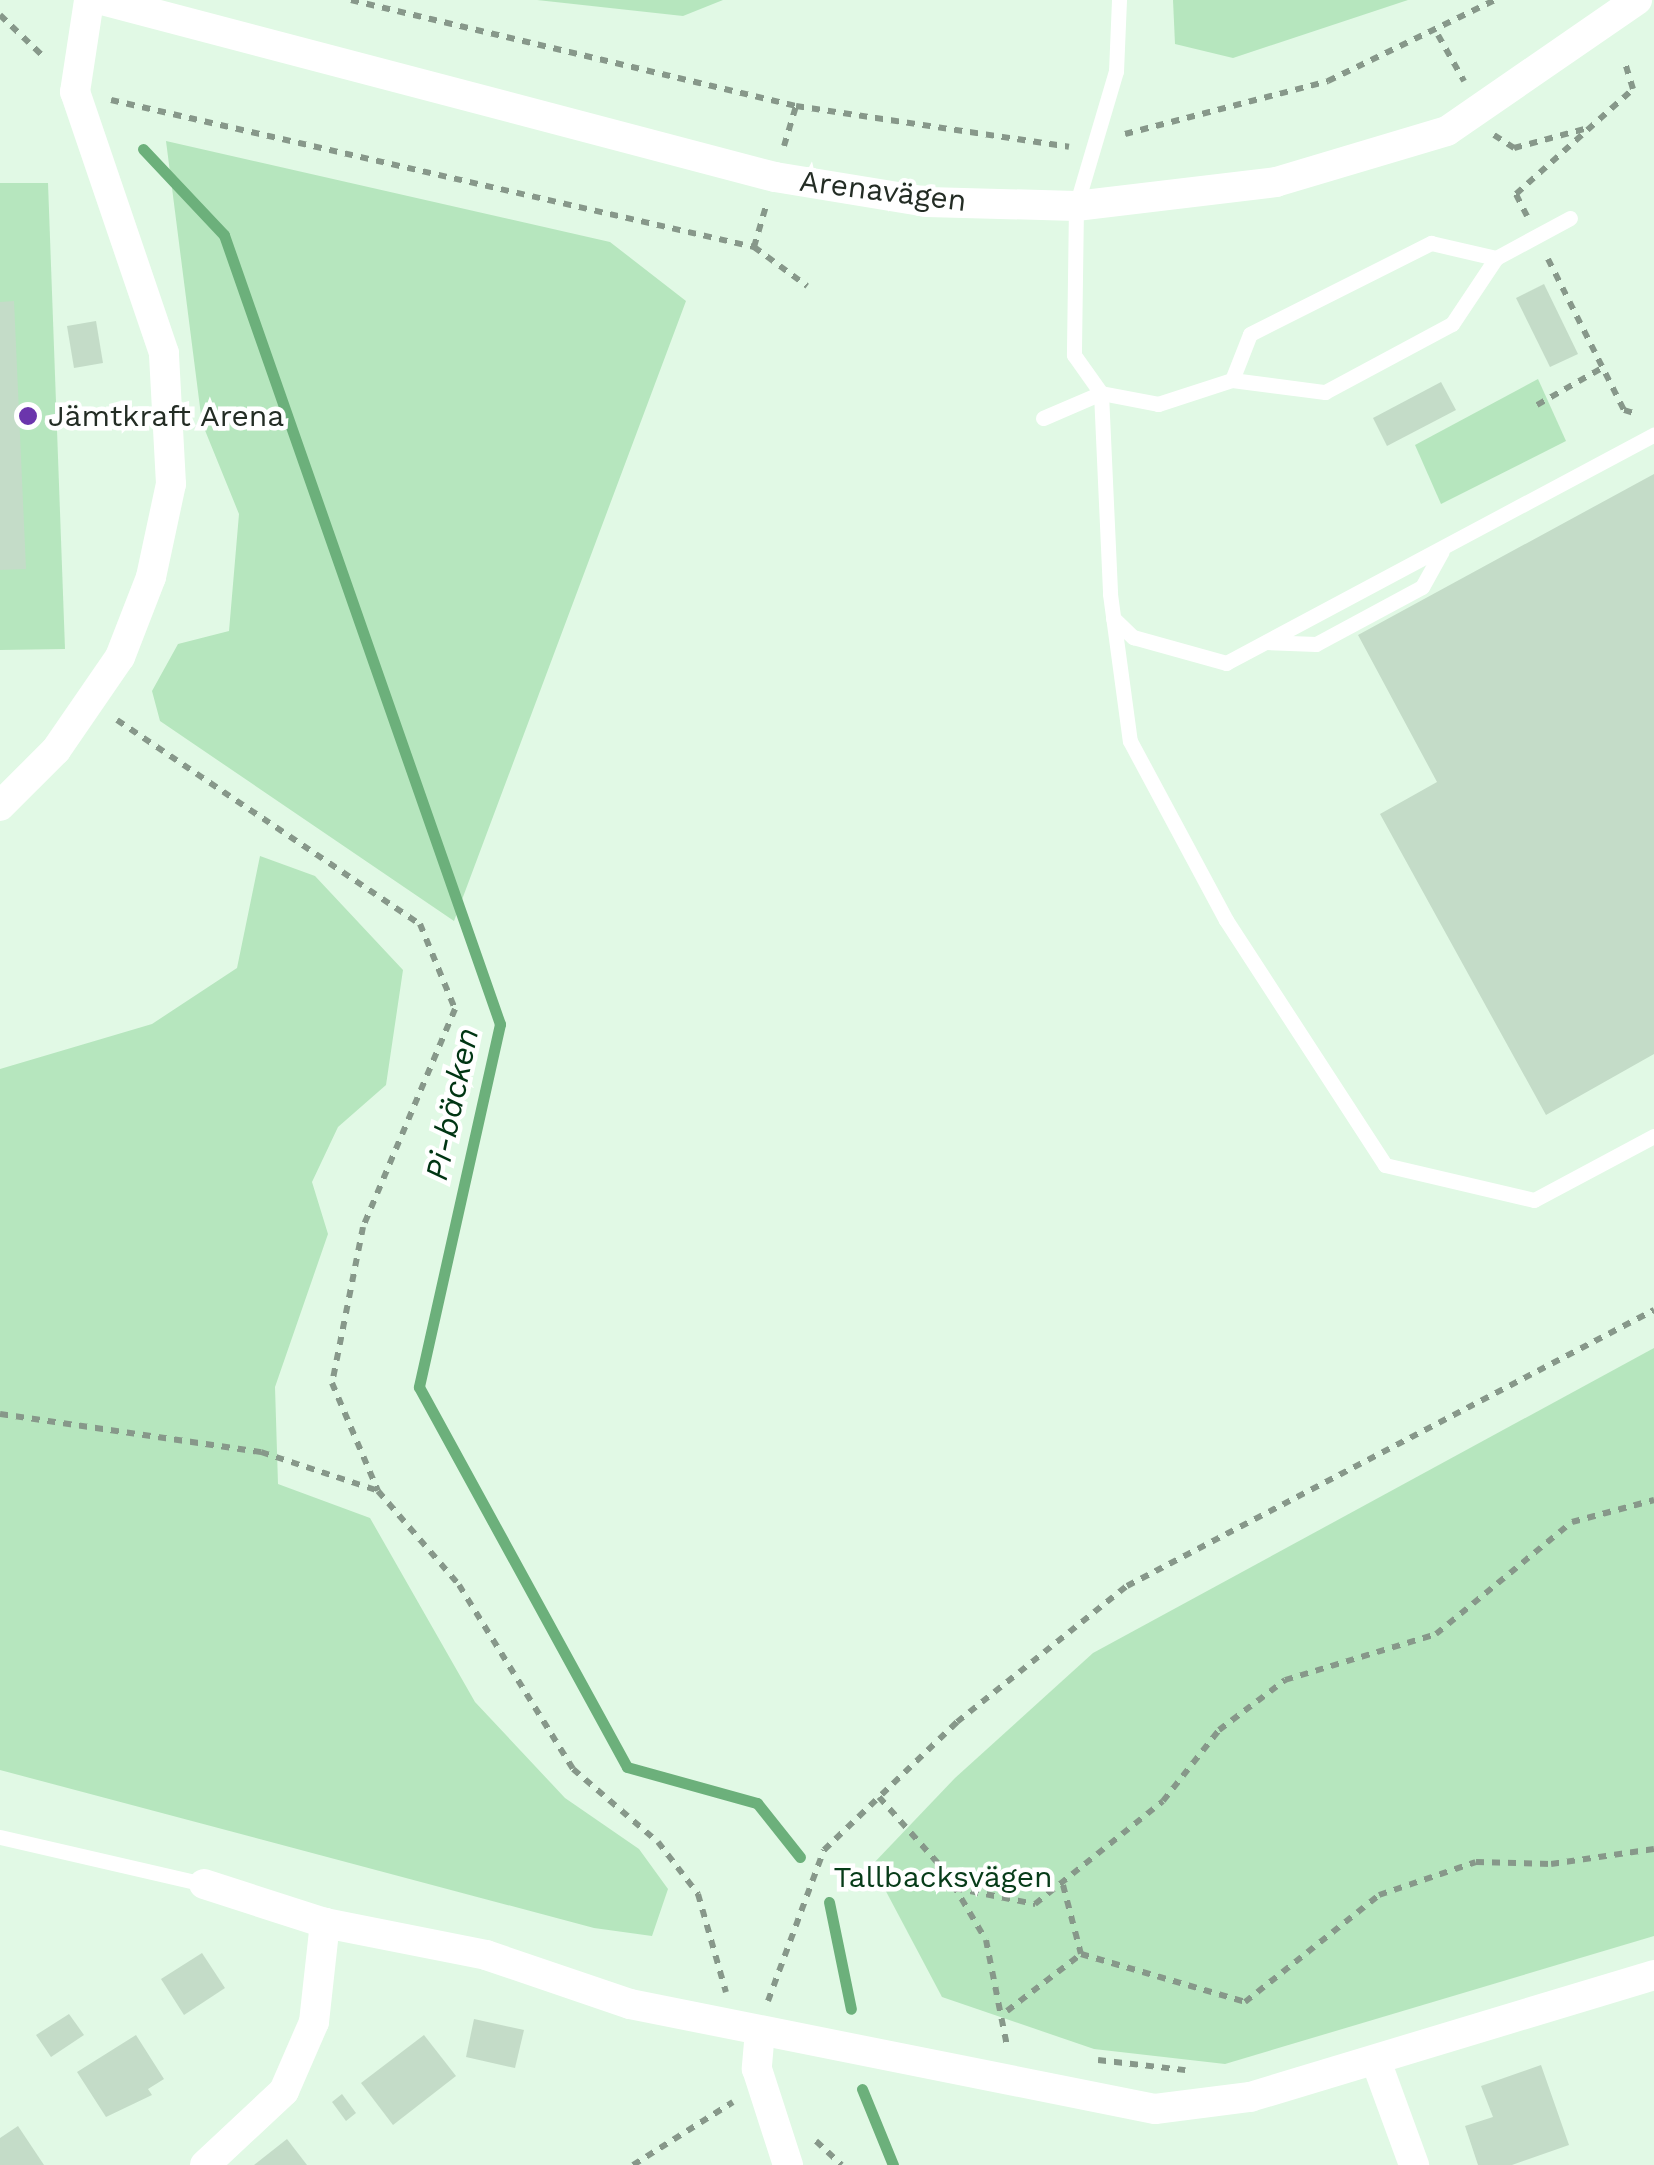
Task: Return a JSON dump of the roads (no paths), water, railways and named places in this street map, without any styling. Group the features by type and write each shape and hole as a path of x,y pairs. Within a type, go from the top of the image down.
{"street":[{"path":"0,806 107,679 151,578 171,484 166,390 135,251 75,92 89,0"},
{"name":"Arenavägen","path":"102,0 775,177 927,202 1076,206 1276,182 1447,131 1637,0"},
{"path":"204,1884 325,1923 486,1955 630,2004 758,2014 1007,2080 1154,2109 1250,2096 1654,1975"},
{"path":"204,2165 284,2091 314,2022 325,1923"},
{"path":"758,2014 757,2069 788,2165"},
{"path":"1376,2061 1414,2165"}],"lane":[{"path":"1119,0 1116,71 1076,206 1074,355 1101,394 1113,618 1130,741 1226,920 1386,1165 1534,1200 1654,1136"},
{"path":"1043,418 1101,394 1158,404 1232,380 1324,392 1452,324 1496,258 1570,218"},
{"path":"1232,380 1250,334 1430,242 1496,258"},
{"path":"1113,618 1132,637 1226,663 1442,551 1654,434"},
{"path":"1266,642 1316,644 1422,587 1442,551"},
{"path":"0,1837 204,1884"}],"waterway":[{"name":"Pi-bäcken","path":"143,149 224,235 500,1024 419,1387 627,1767 757,1803 800,1857"},
{"name":"Pi-bäcken","path":"829,1902 851,2009"},
{"name":"Pi-bäcken","path":"862,2089 893,2165"}],"place":[{"name":"Jämtkraft Arena","path":"28,416"}],"park label":[{"name":"Tallbacksvägen","path":"943,1877"}]}
